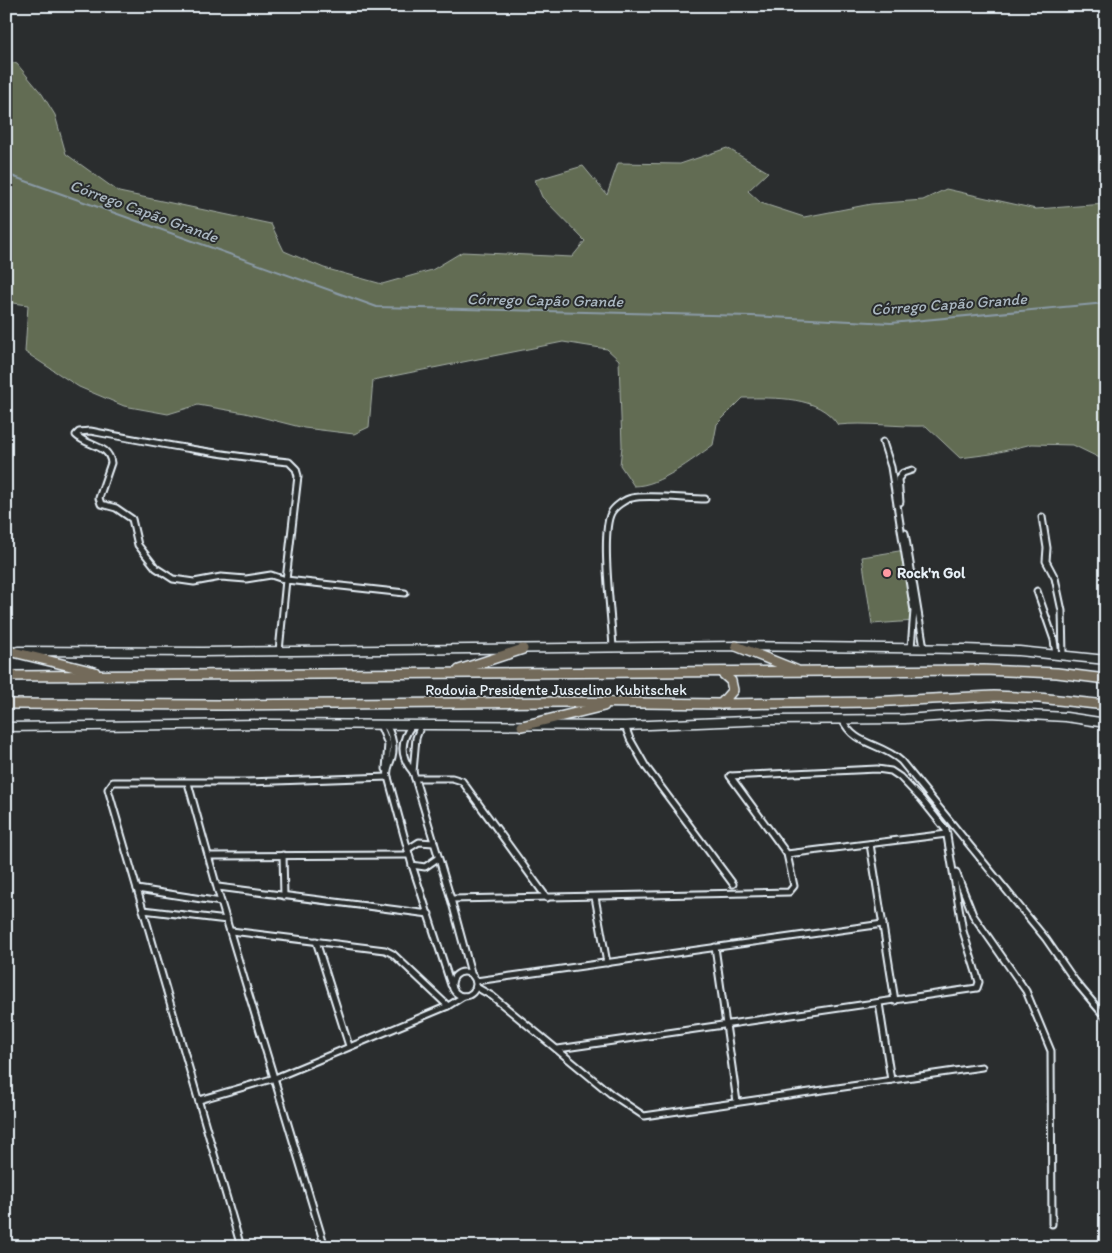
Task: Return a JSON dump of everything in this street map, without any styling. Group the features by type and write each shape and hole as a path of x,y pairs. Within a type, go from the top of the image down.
{"highway":[{"path":"736,646 800,672"},
{"path":"452,672 523,649"},
{"path":"7,651 107,676"},
{"name":"Rodovia Presidente Juscelino Kubitschek","path":"11,676 1000,670 1106,679"},
{"path":"721,672 731,680 733,690 721,704"},
{"path":"6,684 11,676"},
{"name":"Rodovia Presidente Juscelino Kubitschek","path":"6,704 617,702 721,704 870,702 994,696 1039,698 1106,705"},
{"path":"6,698 19,704"},
{"path":"522,726 617,702"}],"main road":[{"path":"7,651 279,651 736,646 924,648 1060,655 1106,660"},
{"path":"6,727 625,726 842,719 905,719 990,713 1066,718 1106,723"}],"street":[{"path":"279,651 286,580 298,476 296,469 289,462 124,438 90,431 77,433 78,437 105,450 111,458 111,464 99,498 101,504 116,508 132,519 138,545 164,575 173,579 194,582 222,577 246,579 271,575 286,580 405,593"},
{"path":"883,442 891,467 914,611 911,648"},
{"path":"912,470 903,473 898,479 924,648"},
{"path":"614,648 607,549 607,529 611,513 619,505 632,498 705,499"},
{"path":"1042,517 1048,548 1046,561 1057,584 1062,611 1060,655"},
{"path":"1037,591 1060,655"},
{"path":"842,719 850,734 883,748 900,761 1046,938 1075,981 1106,1018"},
{"path":"383,725 392,737 393,749 387,774"},
{"path":"383,725 388,744 387,774 439,953 454,991 448,1006"},
{"path":"412,725 404,737 402,750 404,759 413,772"},
{"path":"199,1100 275,1078 448,1006 464,996 472,994 476,987 476,980 471,974 451,899 414,778 416,738 421,725"},
{"path":"625,726 630,740 646,767 733,884"},
{"path":"393,749 402,750"},
{"path":"392,758 404,759"},
{"path":"451,899 791,892 794,886 787,854 730,776 858,769 889,770 900,777 922,800 947,834 963,931 979,982 977,988 558,1049"},
{"path":"241,1247 108,792 109,786 113,782 188,783 387,774"},
{"path":"414,778 452,778 462,781 547,898"},
{"path":"188,783 210,856 221,902 325,1247"},
{"path":"787,854 947,834"},
{"path":"210,856 409,852 419,842 434,843"},
{"path":"870,844 895,1001"},
{"path":"283,855 284,896"},
{"path":"412,865 425,867 438,858"},
{"path":"952,862 972,916 1026,991 1052,1051 1052,1224"},
{"path":"218,887 429,914"},
{"path":"137,889 221,902"},
{"path":"596,896 607,963"},
{"path":"143,910 227,920"},
{"path":"476,980 883,924"},
{"path":"231,932 316,941 389,952 448,1006"},
{"path":"316,941 349,1046"},
{"path":"715,947 737,1102"},
{"path":"452,985 456,974 464,971 471,974"},
{"path":"476,987 492,996 611,1094 644,1116 982,1067"},
{"path":"454,991 464,996"},
{"path":"879,1003 891,1080"}],"green space":[{"path":"6,60 17,64 42,94 55,115 66,154 119,192 271,224 284,251 324,268 382,284 432,270 462,252 572,257 585,241 542,197 535,180 583,166 607,195 618,163 680,164 727,148 768,172 748,191 761,203 804,217 871,204 923,200 946,189 1036,209 1106,204 1106,461 1073,445 1032,444 991,454 960,458 926,426 838,425 830,415 808,403 769,398 743,398 717,424 713,445 686,465 665,477 644,485 634,486 620,465 622,446 619,360 607,349 563,342 373,380 369,427 354,434 304,428 245,413 198,405 168,414 124,406 79,387 25,352 28,305 6,302"},
{"name":"Rock'n Gol","path":"905,550 915,621 872,624 862,557"}],"waterway":[{"name":"Córrego Capão Grande","path":"6,174 377,307 752,316 891,323 1106,303"}],"place":[{"name":"Rock'n Gol","path":"887,573"}]}
